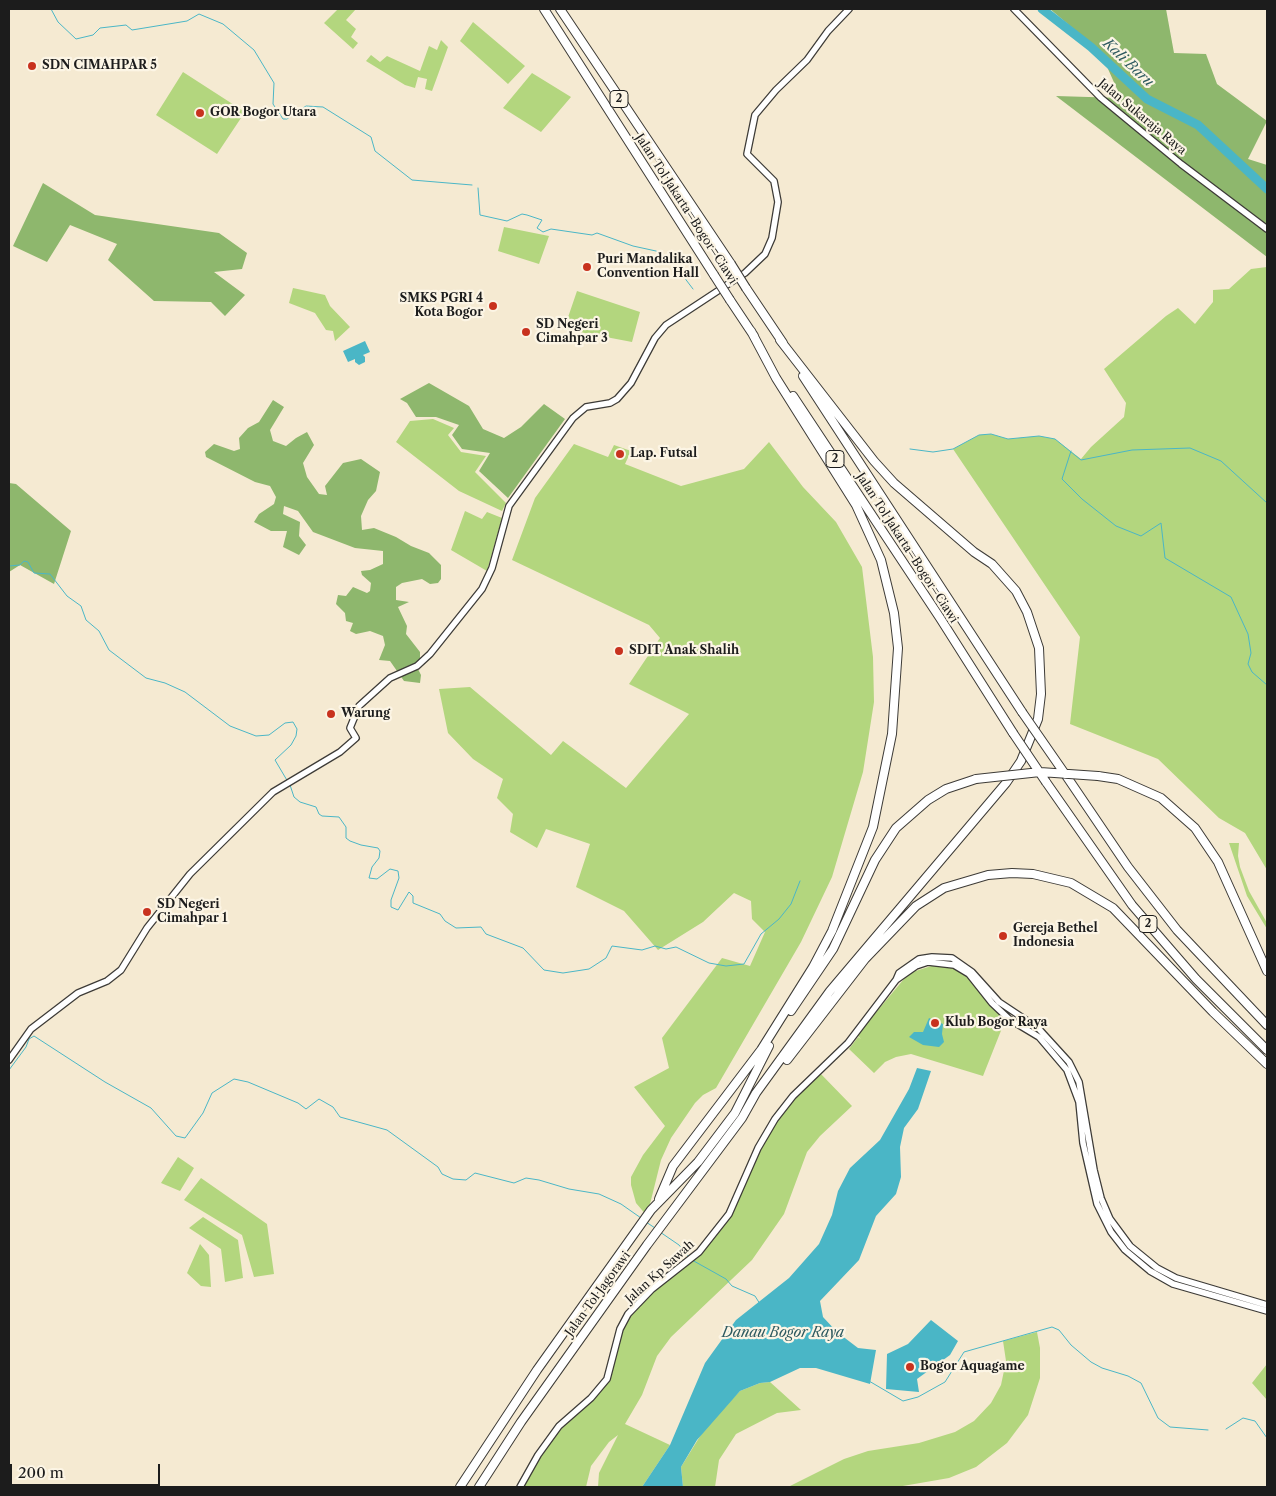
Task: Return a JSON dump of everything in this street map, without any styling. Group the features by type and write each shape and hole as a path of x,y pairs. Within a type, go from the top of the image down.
{"highway":[{"name":"Jalan Tol Jakarta–Bogor–Ciawi","path":"544,9 730,300 1046,782 1132,905 1196,979 1267,1050"},
{"name":"Jalan Tol Jakarta–Bogor–Ciawi","path":"560,9 731,264 1022,712 1128,867 1177,930 1267,1025"},
{"path":"659,1199 673,1166 761,1050 813,967 832,932 873,827 892,734 898,648 892,604 881,560 856,505 776,378 751,331"},
{"path":"742,1118 756,1094 830,991 1006,782 1030,742 1038,720 1041,694 1039,648 1027,612 1016,591 992,564 974,552 894,483 874,461 780,340"},
{"path":"659,1199 698,1162 735,1113 778,1029 833,949 875,860 896,828 928,800 946,789 976,779 1040,772 1118,779 1161,798 1194,828 1218,862 1267,971"},
{"path":"742,1118 865,959 897,924 916,906 944,888 988,875 1012,873 1049,876 1071,883 1104,901 1123,916 1213,1012 1267,1064"},
{"name":"Jalan Tol Jagorawi","path":"479,1487 521,1422 647,1245 742,1118"},
{"name":"Jalan Tol Jagorawi","path":"460,1487 537,1370 659,1199"}],"street":[{"path":"9,1060 31,1029 78,993 107,981 127,963 147,928 190,874 273,792 295,780 356,738 350,728 359,706 390,678 417,666 430,654 482,589 492,568 509,506 573,418 586,407 610,403 617,399 631,383 655,338 666,325 745,273 768,249 778,209 774,181 747,154 755,115 776,90 807,60 828,32 849,9"},
{"name":"Jalan Sukaraja Raya","path":"1014,9 1105,101 1181,164 1267,229"},
{"path":"896,980 899,973 919,959 932,956 952,958 972,972 998,1002 1038,1028 1069,1062 1079,1082 1094,1170 1101,1198 1110,1219 1130,1246 1157,1268 1176,1278 1267,1305"},
{"path":"896,980 916,966 928,962 954,965 969,974 992,1003 1009,1019 1038,1037 1067,1070 1079,1102 1083,1143 1094,1194 1110,1232 1117,1240 1140,1264 1173,1284 1267,1311"},
{"name":"Jalan Kp Sawah","path":"520,1487 538,1455 558,1426 591,1398 607,1379 620,1330 628,1314 642,1298 697,1254 729,1214 758,1148 775,1119 793,1096 848,1043 896,980"}],"green space":[{"path":"338,9 356,9 346,20 356,29 351,37 358,43 353,49 324,23"},
{"path":"1050,9 1166,9 1174,53 1206,54 1217,84 1267,121 1248,159 1267,165 1267,257 1056,96 1121,98 1100,51"},
{"path":"473,22 525,66 508,84 460,41"},
{"path":"441,40 448,47 432,91 425,89 427,79 418,77 415,88 405,85 366,61 371,55 380,62 387,56 420,71 429,46 437,50"},
{"name":"GOR Bogor Utara","path":"183,72 245,112 217,154 156,115"},
{"path":"532,73 571,97 541,132 503,108"},
{"path":"43,183 95,215 219,233 247,253 242,269 214,272 245,295 225,316 211,302 154,301 108,260 117,244 70,225 47,262 13,246"},
{"path":"504,227 549,236 539,264 498,251"},
{"path":"1267,267 1267,870 1245,833 1219,818 1158,759 1070,724 1080,637 953,449 979,435 991,434 1008,439 1039,436 1055,439 1081,459 1091,447 1124,417 1126,403 1104,369 1178,308 1195,324 1213,302 1213,290 1229,289 1251,269"},
{"path":"293,288 325,295 330,306 350,327 335,341 333,331 326,330 315,313 289,303"},
{"path":"577,291 640,312 632,342 564,329"},
{"path":"429,383 469,406 483,429 504,438 521,427 544,404 565,419 508,498 479,471 490,453 462,449 452,435 459,425 436,417 416,417 407,403 400,399"},
{"path":"273,400 284,407 270,430 273,441 286,446 307,432 314,445 303,463 307,477 319,494 327,495 325,486 343,463 361,459 380,472 376,491 368,500 361,516 362,530 374,528 396,537 411,546 429,553 441,565 441,579 438,583 430,584 422,579 402,583 396,587 396,600 409,602 398,607 407,626 406,634 420,652 420,660 416,665 421,675 420,683 404,681 390,661 379,660 385,645 383,636 370,631 356,634 350,631 353,623 346,621 345,613 336,604 338,595 346,596 353,587 367,593 370,591 371,583 362,575 361,571 370,570 383,564 383,551 355,548 313,532 298,511 284,506 283,514 300,522 299,536 306,545 299,555 283,547 287,531 271,531 254,522 259,514 274,504 276,497 270,486 255,482 206,457 205,452 214,444 234,451 240,449 239,438 248,428 259,422"},
{"path":"433,419 454,428 448,435 461,452 486,456 475,472 506,503 502,511 459,491 396,442 410,421"},
{"path":"769,442 803,487 836,522 862,567 873,657 874,702 863,772 832,877 801,942 716,1088 703,1095 695,1103 671,1138 661,1160 647,1216 636,1203 631,1185 631,1177 643,1155 665,1126 634,1087 669,1068 662,1038 722,958 750,966 765,932 752,919 751,901 734,893 703,922 658,950 624,911 576,887 590,844 546,829 537,848 510,832 513,814 497,798 503,779 473,759 448,733 439,689 470,687 551,755 563,741 626,788 689,714 629,684 660,638 649,625 512,560 535,498 574,444 608,457 614,445 631,451 625,464 681,486 744,469"},
{"path":"9,483 16,484 71,531 54,584 20,565 9,572"},
{"path":"465,511 482,519 487,512 502,518 487,571 451,550"},
{"path":"1229,843 1239,843 1238,856 1240,867 1249,891 1267,923 1267,929 1247,896"},
{"name":"Klub Bogor Raya","path":"938,964 950,965 969,975 1006,1018 983,1076 911,1054 896,1057 885,1062 874,1073 849,1049 858,1037 861,1039 857,1035 909,973"},
{"path":"819,1072 852,1106 820,1136 807,1152 784,1214 752,1260 671,1337 657,1356 642,1395 625,1424 670,1445 642,1487 598,1487 599,1473 618,1435 609,1442 591,1466 586,1487 520,1487 560,1425 602,1387 620,1329 642,1298 697,1254 729,1214 758,1148 793,1096"},
{"path":"178,1157 194,1168 180,1191 161,1183"},
{"path":"201,1178 267,1224 274,1274 254,1277 242,1235 184,1200"},
{"path":"203,1217 238,1240 243,1278 225,1282 221,1249 189,1228"},
{"path":"200,1244 209,1255 211,1287 201,1286 187,1273"},
{"path":"1037,1332 1040,1348 1040,1378 1028,1415 1007,1443 976,1467 949,1478 897,1487 788,1487 844,1459 868,1451 919,1443 955,1432 974,1421 991,1403 1001,1385 1006,1361 1003,1341"},
{"path":"1267,1364 1267,1400 1252,1383"},
{"path":"770,1382 801,1410 777,1413 736,1434 719,1460 715,1487 683,1487 681,1467 707,1425 740,1391 760,1383"}],"water":[{"path":"365,341 370,352 363,355 365,362 359,365 355,362 355,359 348,362 343,351"},
{"path":"929,1018 943,1024 942,1034 944,1042 939,1047 923,1045 909,1037 914,1032 923,1032"},
{"name":"Danau Bogor Raya","path":"917,1068 931,1071 918,1109 904,1128 900,1147 901,1177 896,1194 876,1216 859,1260 820,1301 823,1317 837,1332 858,1348 876,1350 870,1384 816,1368 800,1368 770,1382 760,1383 740,1391 697,1440 681,1467 683,1487 642,1487 670,1445 705,1363 736,1320 789,1278 819,1244 832,1215 838,1191 850,1168 880,1140 909,1089"},
{"name":"Bogor Aquagame","path":"931,1320 958,1341 950,1355 917,1379 919,1392 886,1389 887,1354 908,1344"}],"waterway":[{"path":"51,9 58,22 76,39 93,35 100,28 126,25 132,30 187,21 199,14 223,24 254,50 274,83 273,104 283,119 287,119 306,106 323,107 371,137 375,151 412,180 472,185"},
{"name":"Kali Baru","path":"1042,9 1091,47 1147,99 1198,125 1267,189"},
{"path":"478,188 480,215 507,221 522,214 527,215 542,220 537,228 543,232 551,229 592,235 597,233 633,246 656,251 671,260 693,289"},
{"path":"910,449 933,452 953,449 979,435 991,434 1008,439 1039,436 1055,439 1081,460 1132,450 1190,448 1221,461 1267,503"},
{"path":"1071,451 1062,479 1082,499 1116,526 1141,536 1161,523 1165,558 1231,597 1248,634 1251,653 1248,664 1252,672 1267,685"},
{"path":"9,566 20,565 24,561 28,562 34,573 50,574 67,596 81,606 86,620 99,631 109,650 146,678 165,683 185,692 230,726 256,736 269,735 285,723 293,722 297,729 296,736 291,745 275,760 288,782"},
{"path":"290,785 294,797 300,802 316,807 322,816 339,817 346,827 346,838 350,841 378,848 380,851 379,858 372,867 369,878 377,879 390,869 398,871 399,878 391,900 391,907 398,910 409,892 413,896 413,903 440,914 445,921 456,928 481,927 486,934 523,948 544,970 563,973 589,969 606,958 612,946 642,950 655,946 666,949 676,947 709,963 726,966 744,964 761,934 779,919 791,904 800,881"},
{"path":"9,1070 26,1047 29,1039 34,1036 105,1082 151,1108 176,1136 185,1138 203,1113 212,1093 234,1079 248,1082 298,1103 306,1109 319,1099 333,1107 340,1117 387,1130 438,1167 442,1174 453,1179 466,1180 475,1173 514,1183 526,1178 539,1180 569,1189 599,1194 621,1204 641,1218"},
{"path":"646,1222 655,1228"},
{"path":"660,1232 679,1245 689,1257"},
{"path":"692,1260 726,1279 732,1286 755,1296 760,1304"},
{"path":"869,1381 903,1401 918,1397 945,1382 964,1352 1052,1327 1059,1330 1071,1345 1091,1362 1141,1383 1158,1418 1170,1427 1208,1430"},
{"path":"1226,1429 1243,1418 1255,1421 1267,1438"}],"place":[{"name":"SDN CIMAHPAR 5","path":"32,66"},
{"name":"GOR Bogor Utara","path":"200,113"},
{"name":"Puri Mandalika Convention Hall","path":"587,267"},
{"name":"SMKS PGRI 4 Kota Bogor","path":"493,306"},
{"name":"SD Negeri Cimahpar 3","path":"526,332"},
{"name":"Lap. Futsal","path":"620,454"},
{"name":"SDIT Anak Shalih","path":"619,651"},
{"name":"Warung","path":"331,714"},
{"name":"SD Negeri Cimahpar 1","path":"147,912"},
{"name":"Gereja Bethel Indonesia","path":"1003,936"},
{"name":"Klub Bogor Raya","path":"935,1023"},
{"name":"Bogor Aquagame","path":"910,1367"}]}
